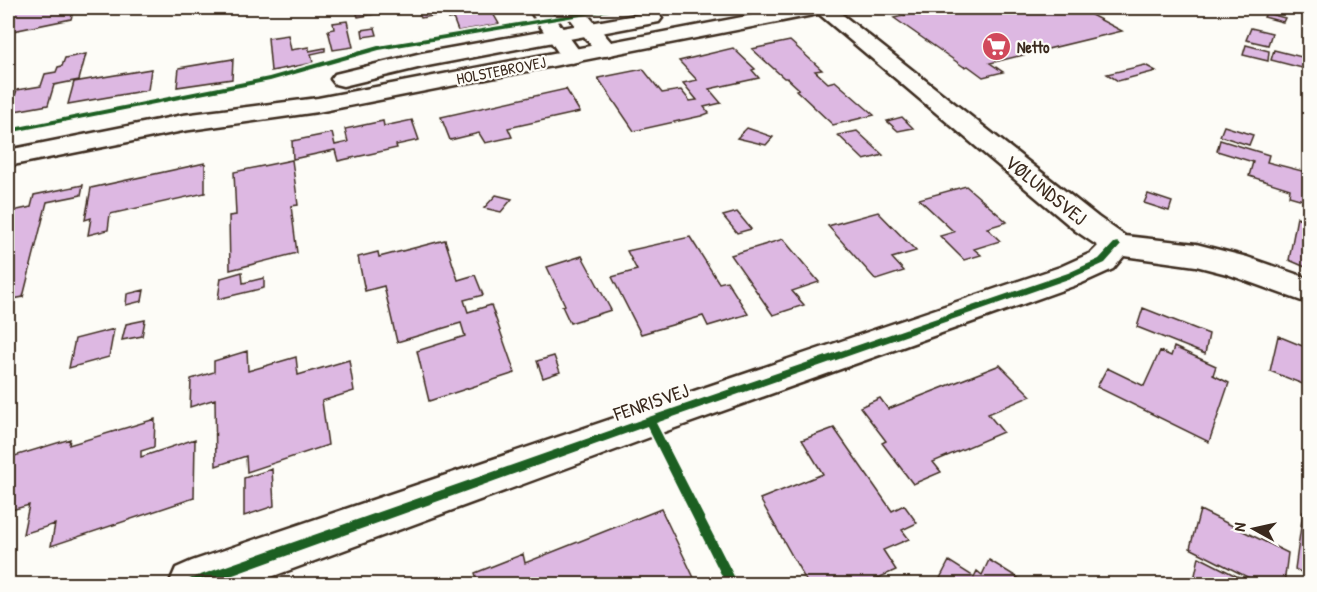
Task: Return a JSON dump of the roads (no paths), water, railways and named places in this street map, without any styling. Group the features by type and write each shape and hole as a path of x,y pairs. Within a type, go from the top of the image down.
{"street":[{"path":"537,8 564,45"},
{"path":"572,8 606,49"},
{"name":"HOLSTEBROVEJ","path":"183,123 333,81 422,60 564,45 606,49 820,8"},
{"name":"VØLUNDSVEJ","path":"820,8 1087,225 1118,245 1162,249 1216,260 1310,292"},
{"name":"HOLSTEBROVEJ","path":"8,158 183,123 318,105 564,45 589,28 676,13"},
{"name":"FENRISVEJ","path":"192,585 650,421 1071,275 1102,261 1118,245"}],"place":[{"name":"Netto","path":"996,47"}]}
